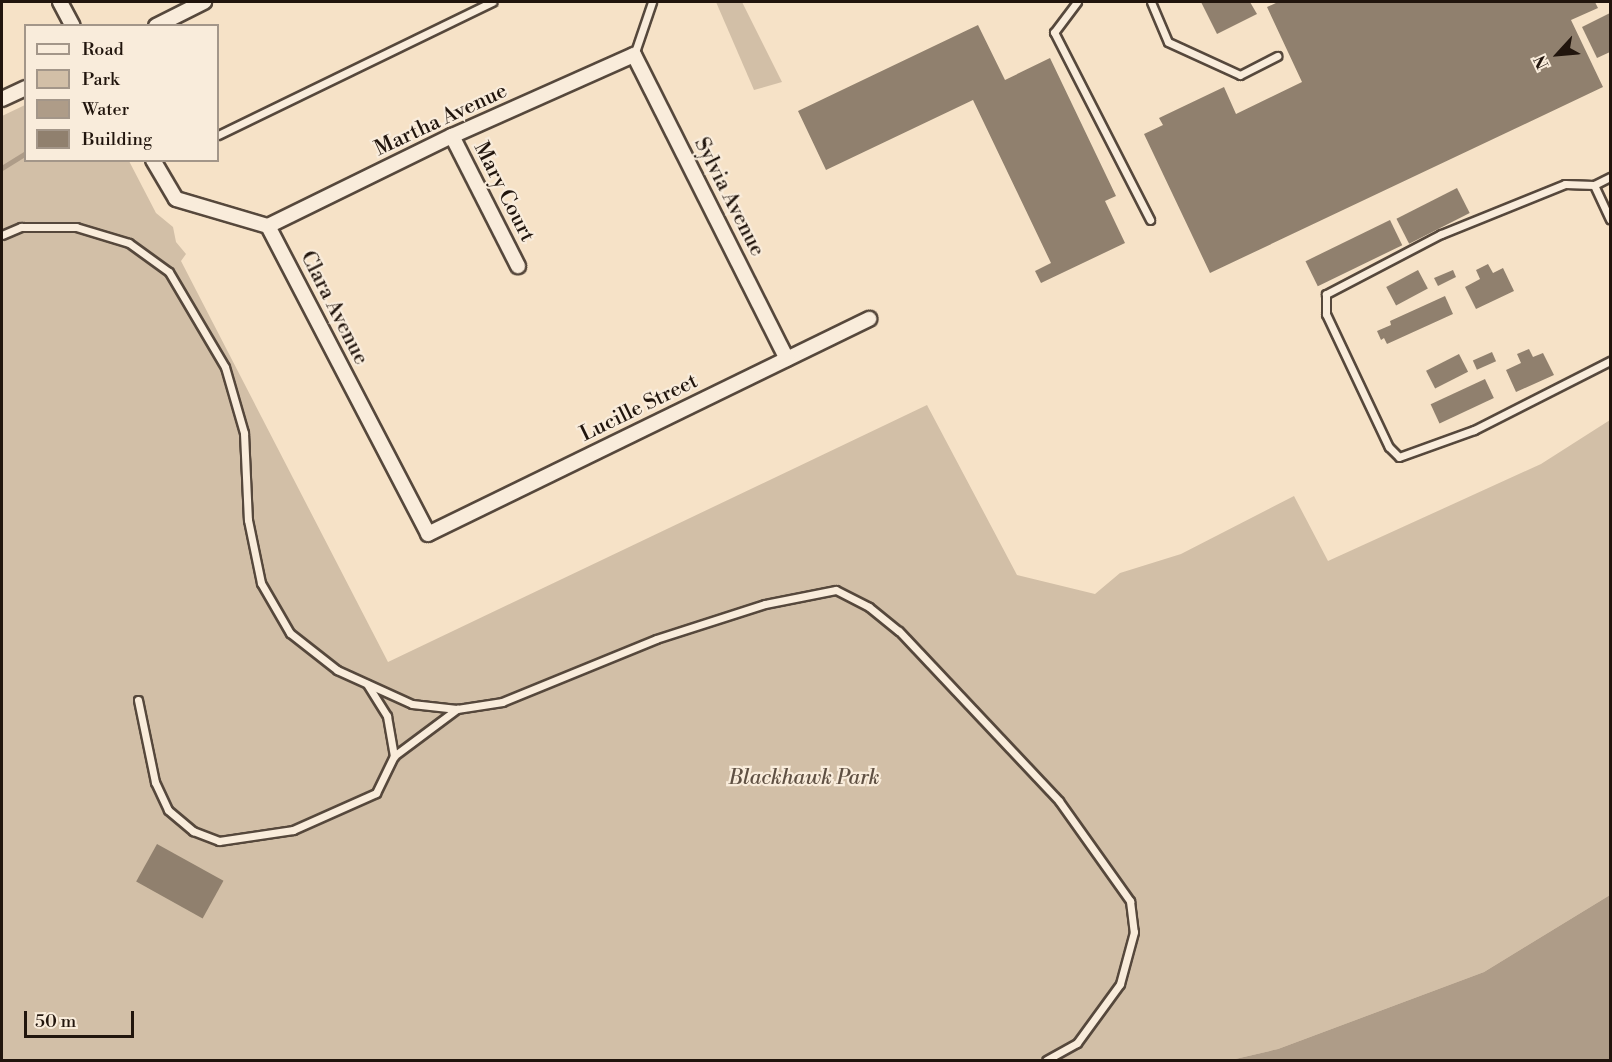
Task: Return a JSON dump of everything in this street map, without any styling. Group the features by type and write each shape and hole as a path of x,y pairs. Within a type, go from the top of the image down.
{"street":[{"path":"60,2 72,24"},
{"path":"160,24 204,2"},
{"name":"Martha Avenue","path":"268,226 452,136 634,55"},
{"name":"Sylvia Avenue","path":"634,55 787,359"},
{"path":"2,99 24,89"},
{"name":"Mary Court","path":"452,136 518,266"},
{"path":"158,162 176,199 268,226"},
{"name":"Clara Avenue","path":"268,226 428,534"},
{"name":"Lucille Street","path":"428,534 869,319"}],"lane":[{"path":"219,135 492,2"},
{"path":"634,55 652,2"},
{"path":"1077,2 1054,33 1150,220"},
{"path":"1151,2 1168,42 1240,75 1276,56"},
{"path":"1611,177 1594,185 1565,184 1441,234 1326,294 1326,314 1389,447 1399,457 1474,430 1611,361"},
{"path":"1594,185 1611,220"},
{"path":"2,235 21,227 76,227 129,243 169,272 225,367 244,432 248,520 261,583 290,633 337,670 412,704 457,709 502,702 656,639 765,604 836,590 869,608 899,631 1059,801 1130,902 1134,932 1120,984 1077,1043 1046,1060"},
{"path":"367,683 387,716 394,756"},
{"path":"138,700 155,782 168,810 193,831 219,841 292,830 376,793 394,756 457,709"}],"green space":[{"path":"716,2 742,2 782,82 754,90"},
{"name":"Blackhawk Park","path":"24,105 24,162 130,162 156,213 173,227 176,242 186,254 181,261 388,662 927,405 1017,575 1095,594 1120,573 1181,554 1294,496 1328,561 1541,464 1610,420 1610,895 1484,972 1278,1049 1231,1060 2,1060 2,116"}],"water":[{"path":"1610,895 1610,1060 1231,1060 1278,1049 1484,972"}],"building":[{"path":"1201,2 1250,2 1257,14 1217,34"},
{"path":"1278,2 1595,2 1598,8 1571,20 1603,87 1210,273 1144,134 1163,125 1159,118 1224,87 1236,114 1302,82 1267,7"},
{"path":"1610,13 1610,52 1597,58 1582,27"},
{"path":"978,25 1005,80 1050,58 1116,196 1105,201 1125,243 1041,283 1035,271 1051,263 973,100 826,170 798,111"},
{"path":"1457,188 1470,213 1409,244 1396,219"},
{"path":"1390,220 1402,245 1318,286 1306,261"},
{"path":"1488,264 1493,273 1503,268 1514,291 1476,309 1465,287 1480,279 1476,270"},
{"path":"1418,270 1428,289 1396,305 1386,287"},
{"path":"1453,270 1456,277 1438,286 1434,278"},
{"path":"1445,296 1453,314 1387,344 1384,338 1381,340 1377,331 1391,325 1390,321"},
{"path":"1529,349 1533,357 1543,353 1554,375 1516,392 1506,370 1521,363 1517,354"},
{"path":"1492,352 1496,361 1477,370 1473,361"},
{"path":"1459,354 1468,372 1435,389 1426,371"},
{"path":"1485,379 1494,398 1439,423 1431,404"},
{"path":"157,844 223,881 203,918 136,882"}],"waterway":[{"path":"2,168 24,154"}]}
